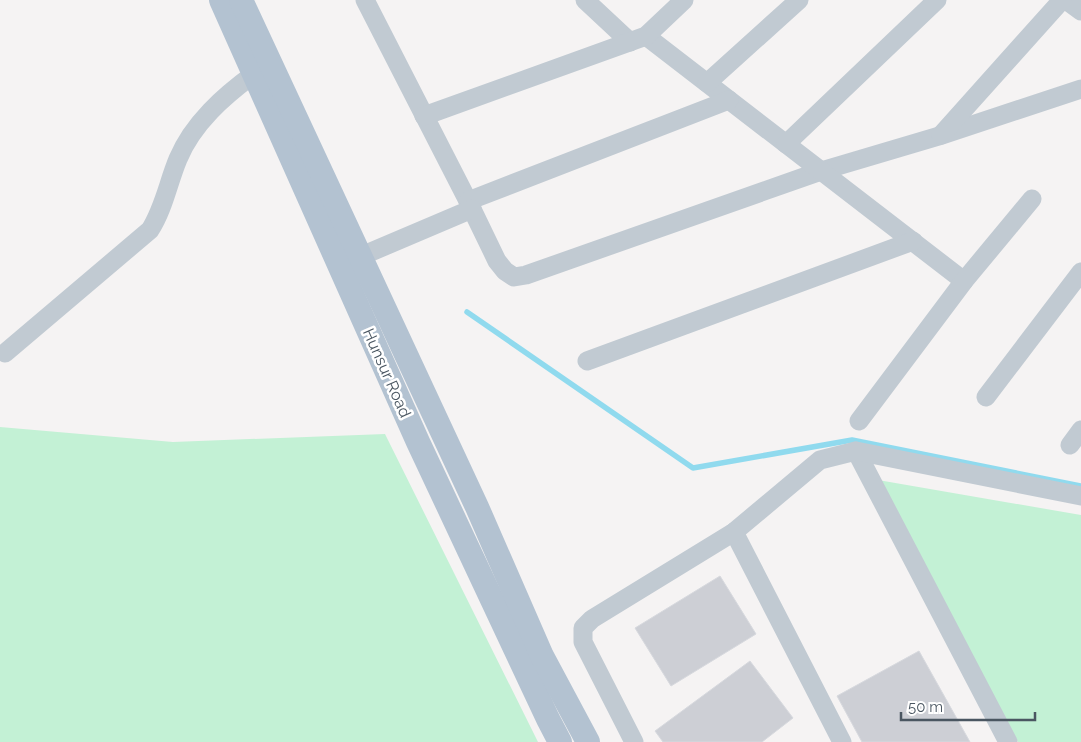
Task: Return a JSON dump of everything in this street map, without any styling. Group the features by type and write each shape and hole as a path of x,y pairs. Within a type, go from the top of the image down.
{"main road":[{"name":"Hunsur Road","path":"221,0 418,442 560,742"},
{"path":"241,0 477,507 542,656 588,742"}],"street":[{"path":"366,0 497,261 505,271 514,277 526,275 821,170 939,136 1081,89"},
{"path":"585,0 638,39 707,83 964,281"},
{"path":"424,116 638,39 684,0"},
{"path":"707,83 799,0"},
{"path":"786,144 937,0"},
{"path":"939,136 1062,0"},
{"path":"1066,0 1081,11"},
{"path":"4,353 150,230 160,212 178,160 192,134 219,102 254,74"},
{"path":"359,257 470,205 729,100"},
{"path":"859,421 964,281 1032,199"},
{"path":"587,361 913,241"},
{"path":"986,397 1081,272"},
{"path":"1070,445 1081,430"},
{"path":"634,742 583,642 582,628 592,619 734,532 820,460 856,451 1081,496"},
{"path":"856,451 1008,742"},
{"path":"734,532 842,742"}],"green space":[{"path":"0,427 173,442 385,434 538,742 0,742"},
{"path":"878,480 1081,515 1081,742 1018,742"}],"building":[{"path":"720,576 756,634 671,686 635,628"},
{"path":"919,651 970,742 862,742 837,696"},
{"path":"750,661 793,718 762,742 663,742 655,731"}],"waterway":[{"path":"467,312 693,468 852,440 1081,486"}]}
